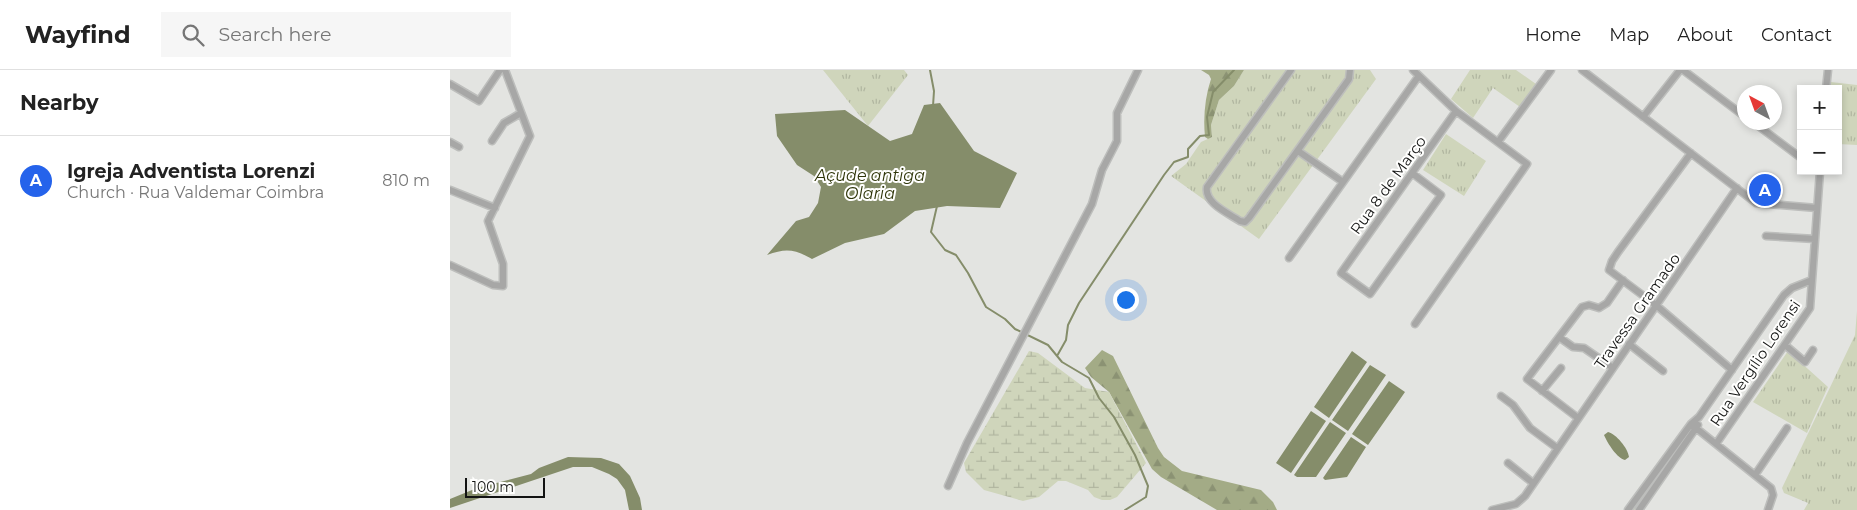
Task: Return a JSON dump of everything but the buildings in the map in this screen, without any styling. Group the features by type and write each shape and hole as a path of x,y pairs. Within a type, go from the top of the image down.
{"street":[{"path":"450,84 479,100 500,70"},
{"path":"450,265 492,285 503,286 503,264 488,222 530,136 505,70"},
{"path":"948,486 967,443 1092,204 1102,170 1117,141 1117,113 1138,70"},
{"path":"1291,70 1207,187 1206,193 1209,200 1240,221 1245,222 1249,218 1298,151 1349,79 1350,70"},
{"path":"1413,70 1418,77 1456,111 1527,164 1415,324"},
{"path":"1498,142 1550,70"},
{"path":"1582,70 1756,203 1817,208"},
{"path":"1643,117 1681,70 1737,111"},
{"path":"1826,85 1828,70"},
{"path":"1289,258 1418,77"},
{"name":"Rua 8 de Março","path":"1412,172 1442,195 1370,294 1341,273 1412,172 1456,111"},
{"path":"492,141 504,123 522,113"},
{"path":"1764,130 1797,155"},
{"path":"450,142 459,146"},
{"path":"1298,151 1343,182"},
{"path":"1691,153 1618,252 1609,270 1657,306 1732,370"},
{"name":"Rua Vergílio Lorensi","path":"1768,510 1773,495 1771,488 1716,444 1810,308 1819,175"},
{"name":"Travessa Gramado","path":"1492,510 1516,504 1525,496 1737,188"},
{"path":"450,190 495,208"},
{"path":"1766,236 1815,239"},
{"path":"1578,418 1527,379 1582,307 1589,305 1599,308 1607,303 1623,280"},
{"path":"1639,510 1699,417 1784,295 1792,288 1812,280"},
{"path":"1559,337 1573,347 1584,348 1613,368"},
{"path":"1629,344 1663,371"},
{"path":"1785,344 1805,362 1813,350"},
{"path":"1542,391 1561,368"},
{"path":"1502,396 1513,405 1530,428 1558,448"},
{"path":"1694,426 1716,444"},
{"path":"1628,510 1694,426"},
{"path":"1755,475 1787,428"},
{"path":"1508,463 1533,483"}],"green space":[{"path":"823,70 904,70 908,75 868,126"},
{"path":"1201,70 1244,70 1234,86 1219,100 1211,125 1212,137 1208,139 1205,137 1204,115 1211,79 1209,75"},
{"path":"1244,70 1370,70 1376,79 1259,239 1171,176 1186,164 1201,142 1212,137 1211,125 1219,100 1234,86"},
{"path":"1470,70 1516,70 1536,84 1520,107 1493,88 1473,118 1451,99"},
{"path":"1831,82 1857,85 1857,145 1842,144 1842,85 1831,85"},
{"path":"1446,134 1486,161 1464,196 1423,170"},
{"path":"1857,311 1857,510 1804,510 1808,503 1784,493 1782,488 1855,335"},
{"path":"1102,350 1113,356 1164,457 1182,471 1261,490 1273,502 1277,510 1217,510 1161,477 1152,469 1109,392 1091,377 1085,368"},
{"path":"1029,351 1038,353 1085,388 1109,392 1146,463 1117,497 1110,500 1102,500 1094,497 1088,490 1066,481 1058,481 1039,497 1023,501 984,490 966,472 964,463"},
{"path":"1788,351 1828,387 1807,433 1753,402"},
{"path":"1690,432 1638,510 1632,510"}],"water":[{"name":"Açude antiga Olaria","path":"940,103 974,151 1017,173 1000,208 947,206 915,211 884,234 845,243 812,259 800,253 790,251 780,251 767,255 796,221 809,217 818,203 821,187 814,176 797,165 777,136 775,114 845,110 890,141 912,134 924,105"},
{"path":"1352,351 1367,362 1329,418 1314,407"},
{"path":"1370,365 1386,375 1348,431 1332,420"},
{"path":"1389,381 1405,392 1368,445 1352,434"},
{"path":"1311,411 1326,421 1291,473 1276,463"},
{"path":"1330,422 1346,433 1316,477 1297,477 1294,475"},
{"path":"1608,432 1618,438 1624,446 1629,457 1625,460 1616,454 1608,442 1604,435"},
{"path":"1351,437 1366,447 1347,477 1325,480 1323,478"},
{"path":"568,457 601,458 619,464 630,476 640,498 642,510 629,510 625,490 617,479 592,467 573,467 450,508 450,499 477,488 531,474 539,468"}],"waterway":[{"path":"930,70 934,91 933,106"},
{"path":"1057,356 1066,340 1068,325 1079,303 1164,175 1174,162 1188,157 1188,149 1200,136 1209,135 1207,117 1213,92 1234,70"},
{"path":"937,206 931,232 945,250 956,255 986,307 1005,319 1015,329 1048,345 1062,362 1089,378 1099,398 1114,417 1135,455 1148,486 1146,497 1125,510"}],"place":[{"name":"Igreja Adventista Lorenzi","path":"1765,190"}]}
